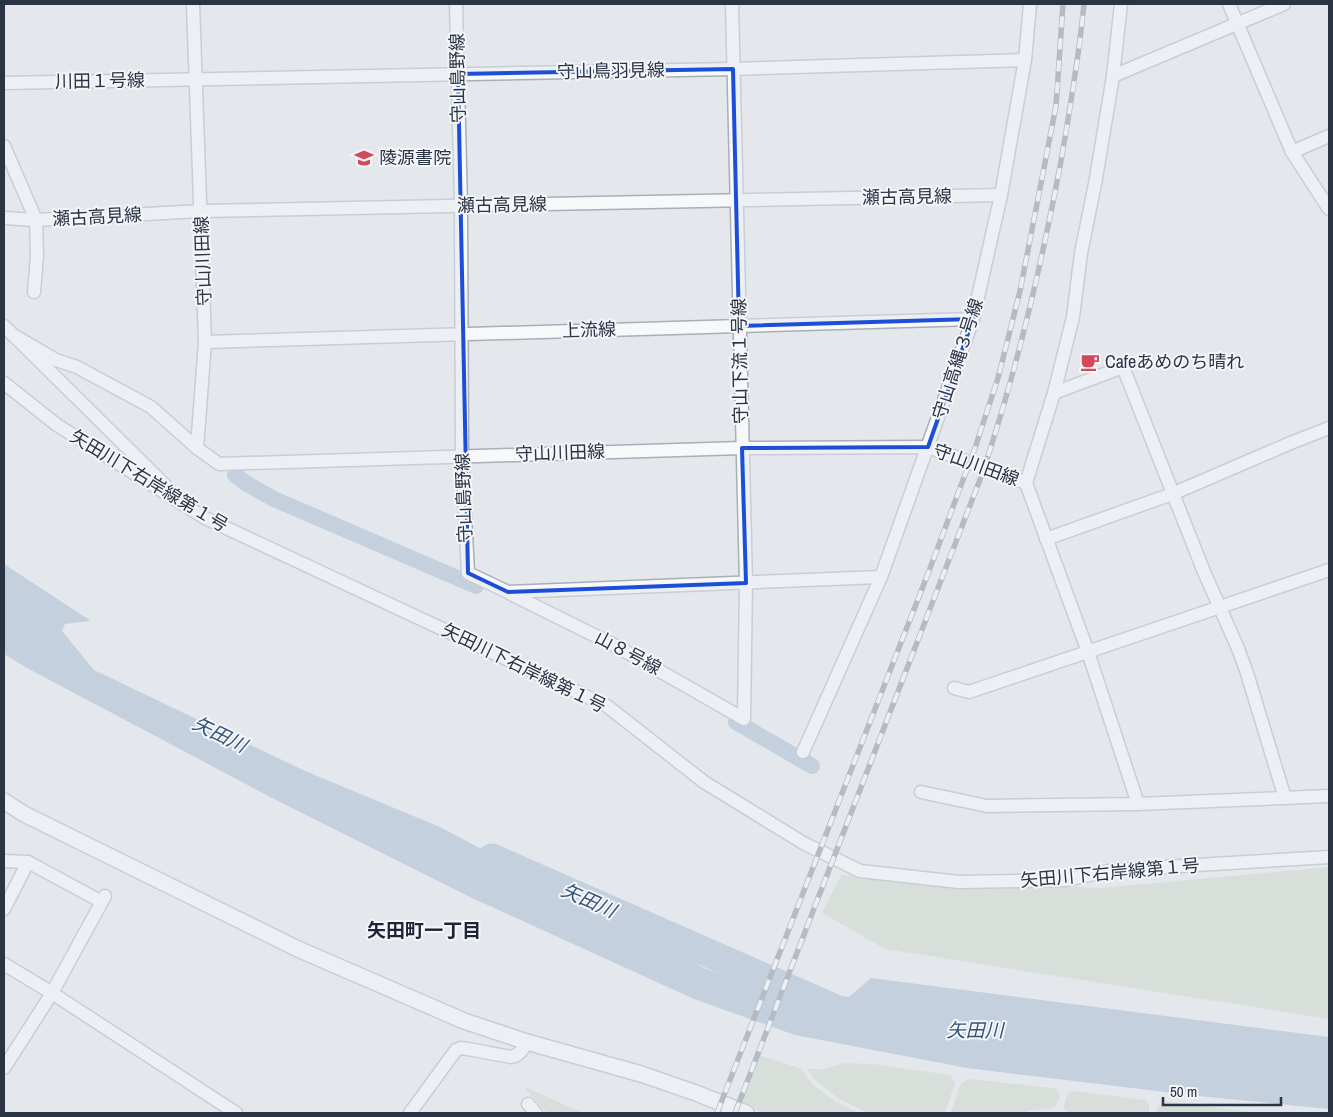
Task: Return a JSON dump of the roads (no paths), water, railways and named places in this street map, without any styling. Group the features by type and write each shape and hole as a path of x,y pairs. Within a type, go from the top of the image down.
{"street":[{"name":"守山川田線","path":"193,4 205,342 197,448 219,464 742,448 928,447 1026,482 1088,652 1138,804"},
{"name":"守山島野線","path":"456,4 462,456 468,573 508,592 881,577"},
{"name":"守山下流１号線","path":"732,4 746,582 744,719"},
{"name":"守山高縄３号線","path":"802,752 881,577 973,319 1001,195 1025,60 1030,4"},
{"path":"1026,482 1054,393 1073,317 1081,253 1095,184 1113,76 1121,4"},
{"path":"1229,4 1292,152 1329,209"},
{"path":"1113,76 1284,4"},
{"name":"守山鳥羽見線","path":"196,79 734,69 1025,60"},
{"name":"川田１号線","path":"4,84 196,79"},
{"path":"1292,152 1329,136"},
{"path":"4,146 36,220 37,256 34,292"},
{"name":"瀬古高見線","path":"4,218 36,220 201,211 1001,195"},
{"name":"上流線","path":"205,342 973,319"},
{"path":"8,330 56,360 77,367 151,407 197,448"},
{"path":"8,330 186,507"},
{"path":"1054,393 1122,367 1172,494 1246,670 1285,798"},
{"name":"矢田川下右岸線第１号","path":"4,383 57,425 205,518 607,706 704,782 805,844 860,871 959,882 1066,880 1113,870 1329,857"},
{"path":"1046,539 1172,494 1329,428"},
{"path":"954,688 969,692 1329,570"},
{"name":"山８号線","path":"508,592 616,646 744,719"},
{"path":"921,792 986,806 1138,804 1329,796"},
{"path":"4,801 24,814 298,949 464,1021 527,1042 641,1074 746,1113"},
{"path":"4,808 24,814"},
{"path":"4,861 28,862 104,899 52,993 4,1068"},
{"path":"4,909 28,862"},
{"path":"4,964 52,993 236,1113"},
{"path":"410,1113 456,1050 461,1048 511,1057 520,1053 527,1042"}],"water":[{"name":"矢田川","path":"4,564 91,621 65,624 62,631 94,670 305,771 440,827 704,968 830,1013 871,978 1329,1037 1329,1109 1198,1096 967,1068 795,1035 694,999 470,897 276,800 4,654"}],"waterway":[{"path":"235,475 274,499 476,586"},
{"path":"736,722 812,766"},
{"name":"矢田川","path":"492,858 838,1010 874,1016"}],"railway":[{"path":"717,1113 929,571 975,448 998,378 1020,291 1056,106 1063,4"},
{"path":"735,1113 981,477 994,438 1027,320 1045,241 1071,102 1084,4"}],"place":[{"name":"陵源書院","path":"364,158"},
{"name":"Cafeあめのち晴れ","path":"1090,362"}],"district":[{"name":"矢田町一丁目","path":"424,930"}]}
